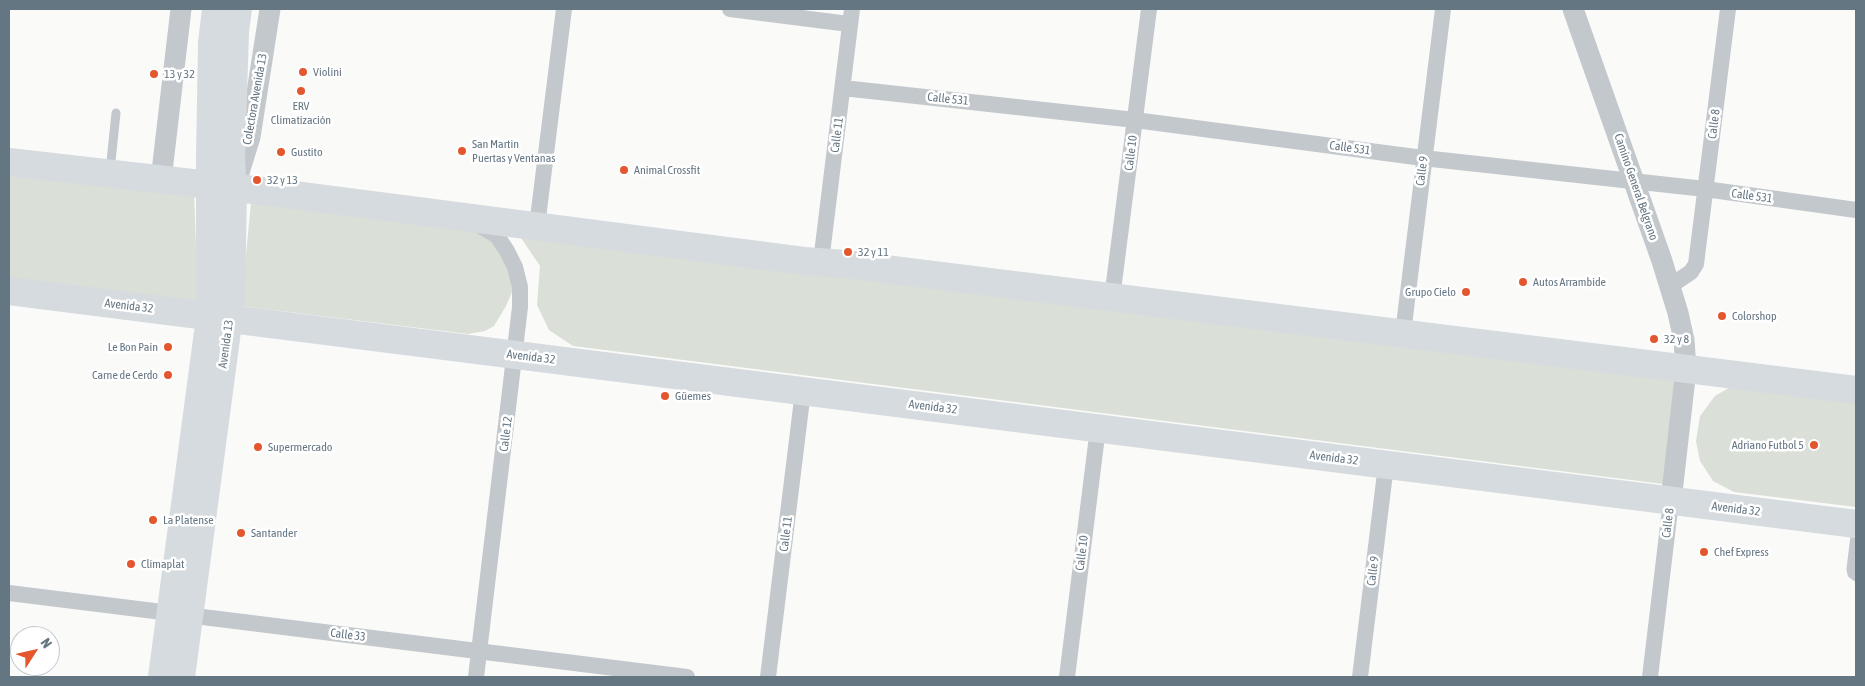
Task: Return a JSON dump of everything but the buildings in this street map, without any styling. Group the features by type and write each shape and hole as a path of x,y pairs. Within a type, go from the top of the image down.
{"highway":[{"path":"9,162 1403,332 1856,390"},
{"name":"Avenida 32","path":"9,291 1856,525"}],"main road":[{"name":"Avenida 13","path":"161,677 180,614 220,318 232,301 221,187 211,43 214,9"},
{"name":"Avenida 13","path":"221,187 232,160 236,31 239,9"},
{"name":"Avenida 13","path":"180,614 182,677"}],"street":[{"path":"161,180 181,9"},
{"name":"Colectora Avenida 13","path":"221,187 250,137 270,9"},
{"path":"537,226 564,9"},
{"path":"730,9 851,16"},
{"name":"Calle 10","path":"1112,298 1149,9"},
{"name":"Calle 9","path":"1403,332 1423,158 1443,9"},
{"name":"Camino General Belgrano","path":"1573,9 1670,286 1684,340 1686,369"},
{"name":"Calle 8","path":"1670,286 1691,272 1696,264 1728,9"},
{"name":"Calle 11","path":"821,262 851,16"},
{"name":"Calle 531","path":"843,88 1135,120 1423,158 1705,189 1856,210"},
{"name":"Calle 12","path":"461,217 497,236 515,267 520,287 516,355 476,677"},
{"name":"Calle 8","path":"1650,677 1686,369"},
{"name":"Calle 11","path":"768,677 803,391"},
{"name":"Calle 10","path":"1067,677 1098,428"},
{"name":"Calle 9","path":"1360,677 1386,465"},
{"name":"Calle 33","path":"9,593 687,677"}],"lane":[{"path":"110,174 116,113"},
{"path":"1856,525 1851,569 1852,574 1856,577"}],"shaded area":[{"path":"9,170 194,191 198,301 9,280"},
{"path":"251,203 483,228 512,273 512,292 494,326 485,331 468,334 241,306"},
{"path":"517,232 1677,374 1663,484 573,346 549,330 537,305 540,266"},
{"path":"1732,386 1856,397 1856,507 1734,492 1713,481 1700,461 1696,441 1700,416 1715,396"}],"place":[{"name":"Violini","path":"303,72"},
{"name":"13 y 32","path":"154,74"},
{"name":"ERV Climatización","path":"301,91"},
{"name":"San Martin Puertas y Ventanas","path":"462,151"},
{"name":"Gustito","path":"281,152"},
{"name":"Animal Crossfit","path":"624,170"},
{"name":"32 y 13","path":"257,180"},
{"name":"32 y 11","path":"848,252"},
{"name":"Autos Arrambide","path":"1523,282"},
{"name":"Grupo Cielo","path":"1466,292"},
{"name":"Colorshop","path":"1722,316"},
{"name":"32 y 8","path":"1654,339"},
{"name":"Le Bon Pain","path":"168,347"},
{"name":"Carne de Cerdo","path":"168,375"},
{"name":"Güemes","path":"665,396"},
{"name":"Adriano Futbol 5","path":"1814,445"},
{"name":"Supermercado","path":"258,447"},
{"name":"La Platense","path":"153,520"},
{"name":"Santander","path":"241,533"},
{"name":"Chef Express","path":"1704,552"},
{"name":"Climaplat","path":"131,564"}]}
